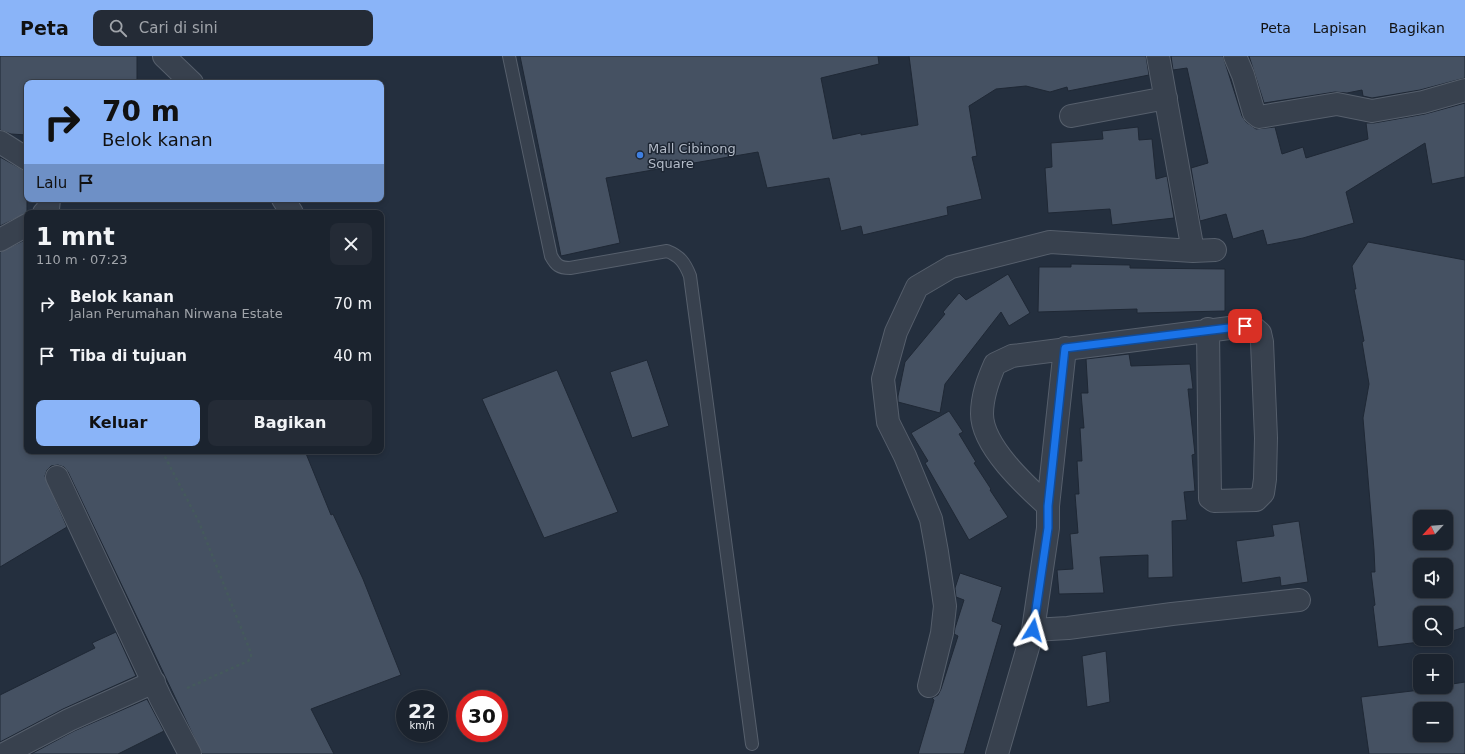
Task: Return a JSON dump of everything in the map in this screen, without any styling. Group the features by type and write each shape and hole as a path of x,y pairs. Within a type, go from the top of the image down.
{"street":[{"path":"164,56 189,80"},
{"path":"1158,56 1193,251"},
{"path":"1235,56 1243,75 1254,113 1259,117 1337,104 1372,111 1423,102 1465,90"},
{"path":"1072,116 1166,98"},
{"path":"0,142 24,158"},
{"path":"0,240 24,227"},
{"path":"929,686 942,633 945,606 938,559 931,519 905,456 888,422 883,379 896,332 917,287 951,267 1050,242 1193,251 1215,250"},
{"path":"1048,506 1018,478 990,442 982,415 985,389 995,364 1012,356 1065,348 1208,330 1245,326 1253,327 1260,334 1262,342 1266,438 1265,479 1262,493 1256,500 1214,501 1210,498 1208,330"},
{"path":"998,754 1033,630 1048,528 1048,506 1065,348"},
{"path":"57,477 157,690 190,754"},
{"path":"1033,630 1068,628 1172,614 1299,600"},
{"path":"4,754 69,720 157,690"}],"lane":[{"path":"509,56 551,256 556,264 562,268 570,268 667,251 676,254 685,264 690,276 752,744"}],"path":[{"path":"157,690 248,662 252,653 199,522 164,454"}],"building":[{"path":"0,56 137,56 137,80 24,80 24,135 11,134 0,130"},
{"path":"520,56 878,56 879,64 821,78 833,139 861,133 861,135 918,125 909,56 1146,56 1149,75 1068,91 1067,87 1050,92 1026,86 996,89 969,106 977,156 972,157 982,199 947,207 948,215 863,235 861,226 841,231 829,178 767,188 758,152 606,178 620,243 561,256"},
{"path":"1171,56 1223,56 1242,116 1246,122 1256,129 1275,127 1282,154 1303,147 1306,158 1368,139 1366,123 1374,123 1425,114 1465,103 1465,177 1432,184 1425,143 1346,192 1354,223 1303,238 1267,245 1263,230 1233,239 1226,214 1200,221 1191,168 1208,163 1187,68 1173,70"},
{"path":"1249,56 1465,56 1465,78 1420,90 1372,98 1363,96 1362,90 1347,93 1335,92 1264,103"},
{"path":"1138,127 1139,140 1152,139 1156,179 1167,176 1174,218 1112,225 1110,209 1048,213 1045,168 1052,167 1051,143 1103,139 1102,131"},
{"path":"0,157 24,170 24,202 27,202 27,210 24,210 24,214 0,226"},
{"path":"24,240 24,454 306,454 331,515 333,514 363,579 401,675 311,709 334,754 202,754 68,472 64,467 58,465 51,466 47,470 45,476 67,527 0,567 0,252"},
{"path":"1368,242 1465,260 1465,627 1453,631 1453,606 1413,606 1413,643 1378,647 1371,572 1375,572 1374,550 1363,418 1369,384 1362,342 1364,341 1354,289 1356,289 1352,266"},
{"path":"1071,264 1130,265 1130,268 1225,269 1225,311 1137,313 1137,309 1038,312 1039,267 1071,267"},
{"path":"1008,274 1030,313 1009,326 1001,312 945,384 940,413 898,402 905,362 945,314 943,312 959,293 966,300"},
{"path":"1129,354 1131,366 1190,364 1193,389 1188,389 1195,454 1192,455 1195,491 1184,492 1187,520 1172,521 1173,577 1148,578 1148,555 1100,557 1104,593 1059,594 1057,570 1073,569 1070,534 1078,533 1075,494 1079,494 1077,461 1082,461 1080,428 1084,428 1081,393 1088,393 1086,359"},
{"path":"647,360 669,426 632,438 610,372"},
{"path":"557,370 618,512 544,538 482,399"},
{"path":"949,411 963,432 959,434 976,462 974,463 1008,517 969,540 925,463 928,461 911,433"},
{"path":"1299,521 1308,582 1281,586 1280,577 1242,583 1236,541 1274,536 1272,525"},
{"path":"960,573 1002,587 992,621 1002,625 964,754 918,754 934,700 932,698 938,695 941,689 958,636 954,634 955,628 964,600 956,597 955,588"},
{"path":"116,632 136,676 63,709 0,742 0,695 95,648 92,643"},
{"path":"1106,651 1110,702 1087,707 1082,656"},
{"path":"1465,682 1465,754 1369,754 1361,697 1413,691 1413,694 1453,694 1453,684"},
{"path":"147,699 164,731 118,754 31,754 74,731"}],"place":[{"name":"Mall Cibinong Square","path":"640,155"}],"route":[{"path":"1033,630 1048,528 1048,506 1065,348 1245,326"}]}
